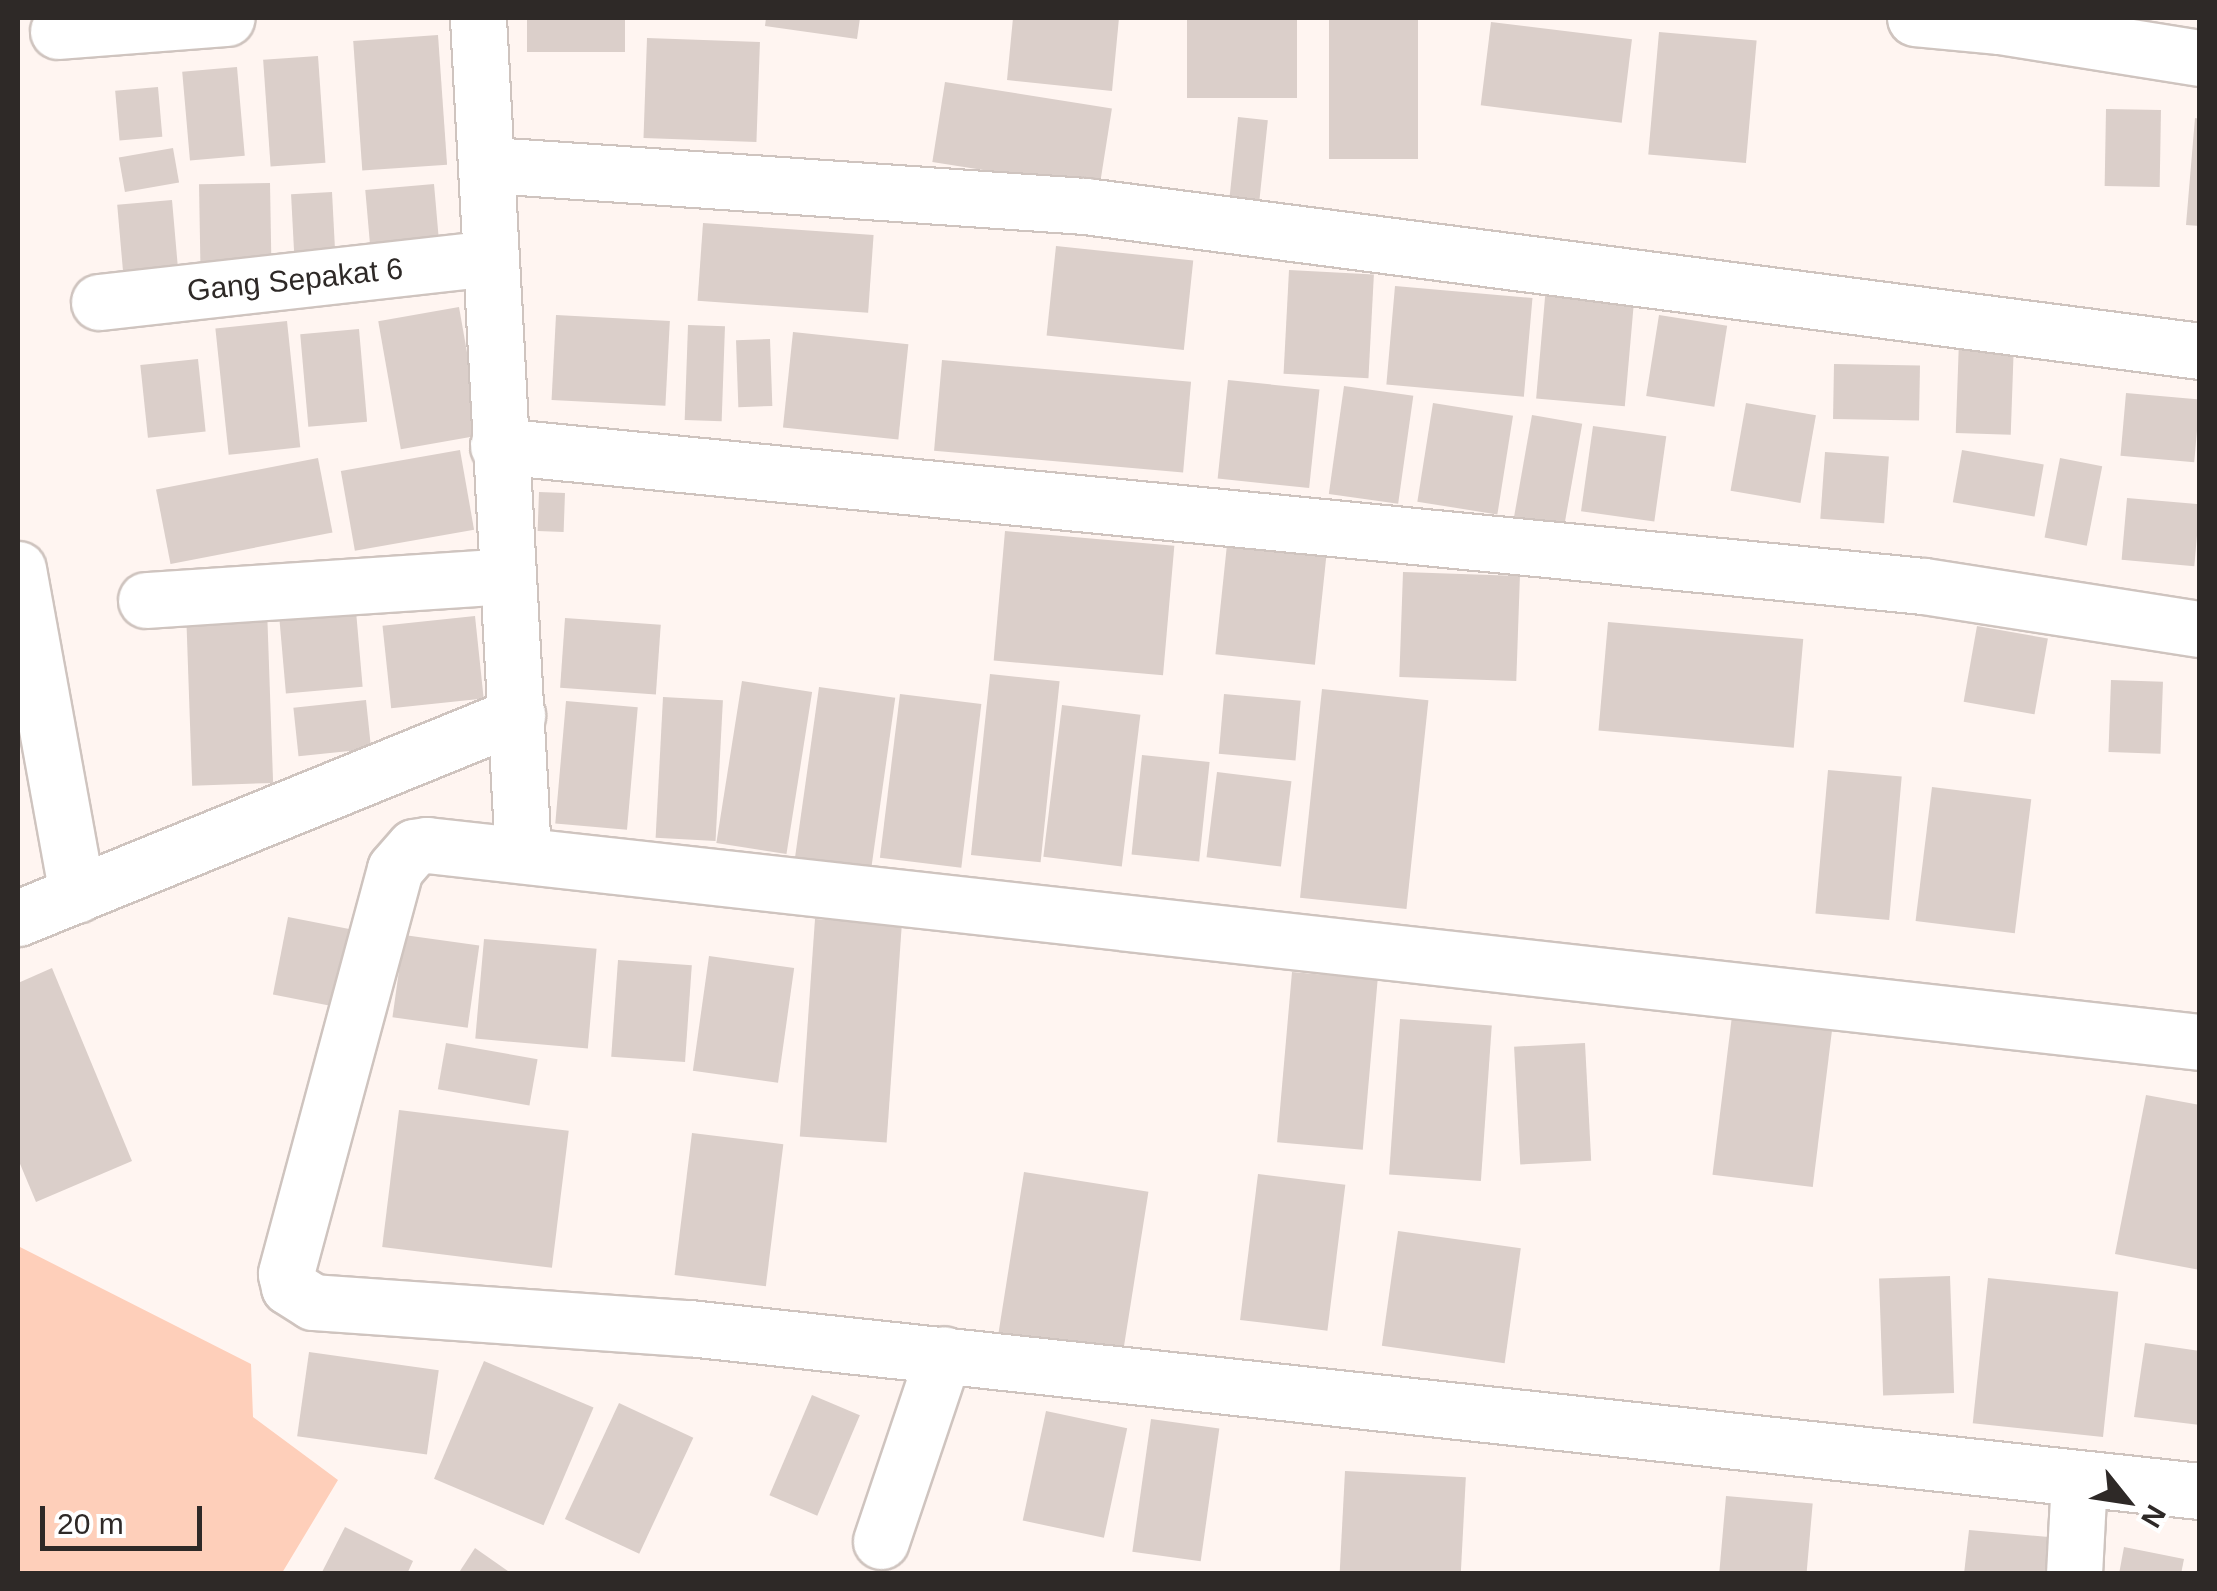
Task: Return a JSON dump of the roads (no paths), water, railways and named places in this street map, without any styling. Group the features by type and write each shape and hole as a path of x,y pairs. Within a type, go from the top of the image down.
{"street":[{"path":"58,31 227,18"},
{"path":"478,18 490,165 498,446 523,854"},
{"path":"1916,18 2000,22 2200,58"},
{"path":"490,165 1085,206 2200,351"},
{"name":"Gang Sepakat 6","path":"100,302 491,258"},
{"path":"498,446 1924,586 2200,629"},
{"path":"18,569 77,896"},
{"path":"146,600 505,576"},
{"path":"18,918 517,715"},
{"path":"2200,1042 426,845 414,847 395,869 286,1274 288,1286 313,1302 688,1328 2200,1491"},
{"path":"880,1541 944,1354"},
{"path":"2074,1574 2079,1478"}]}
